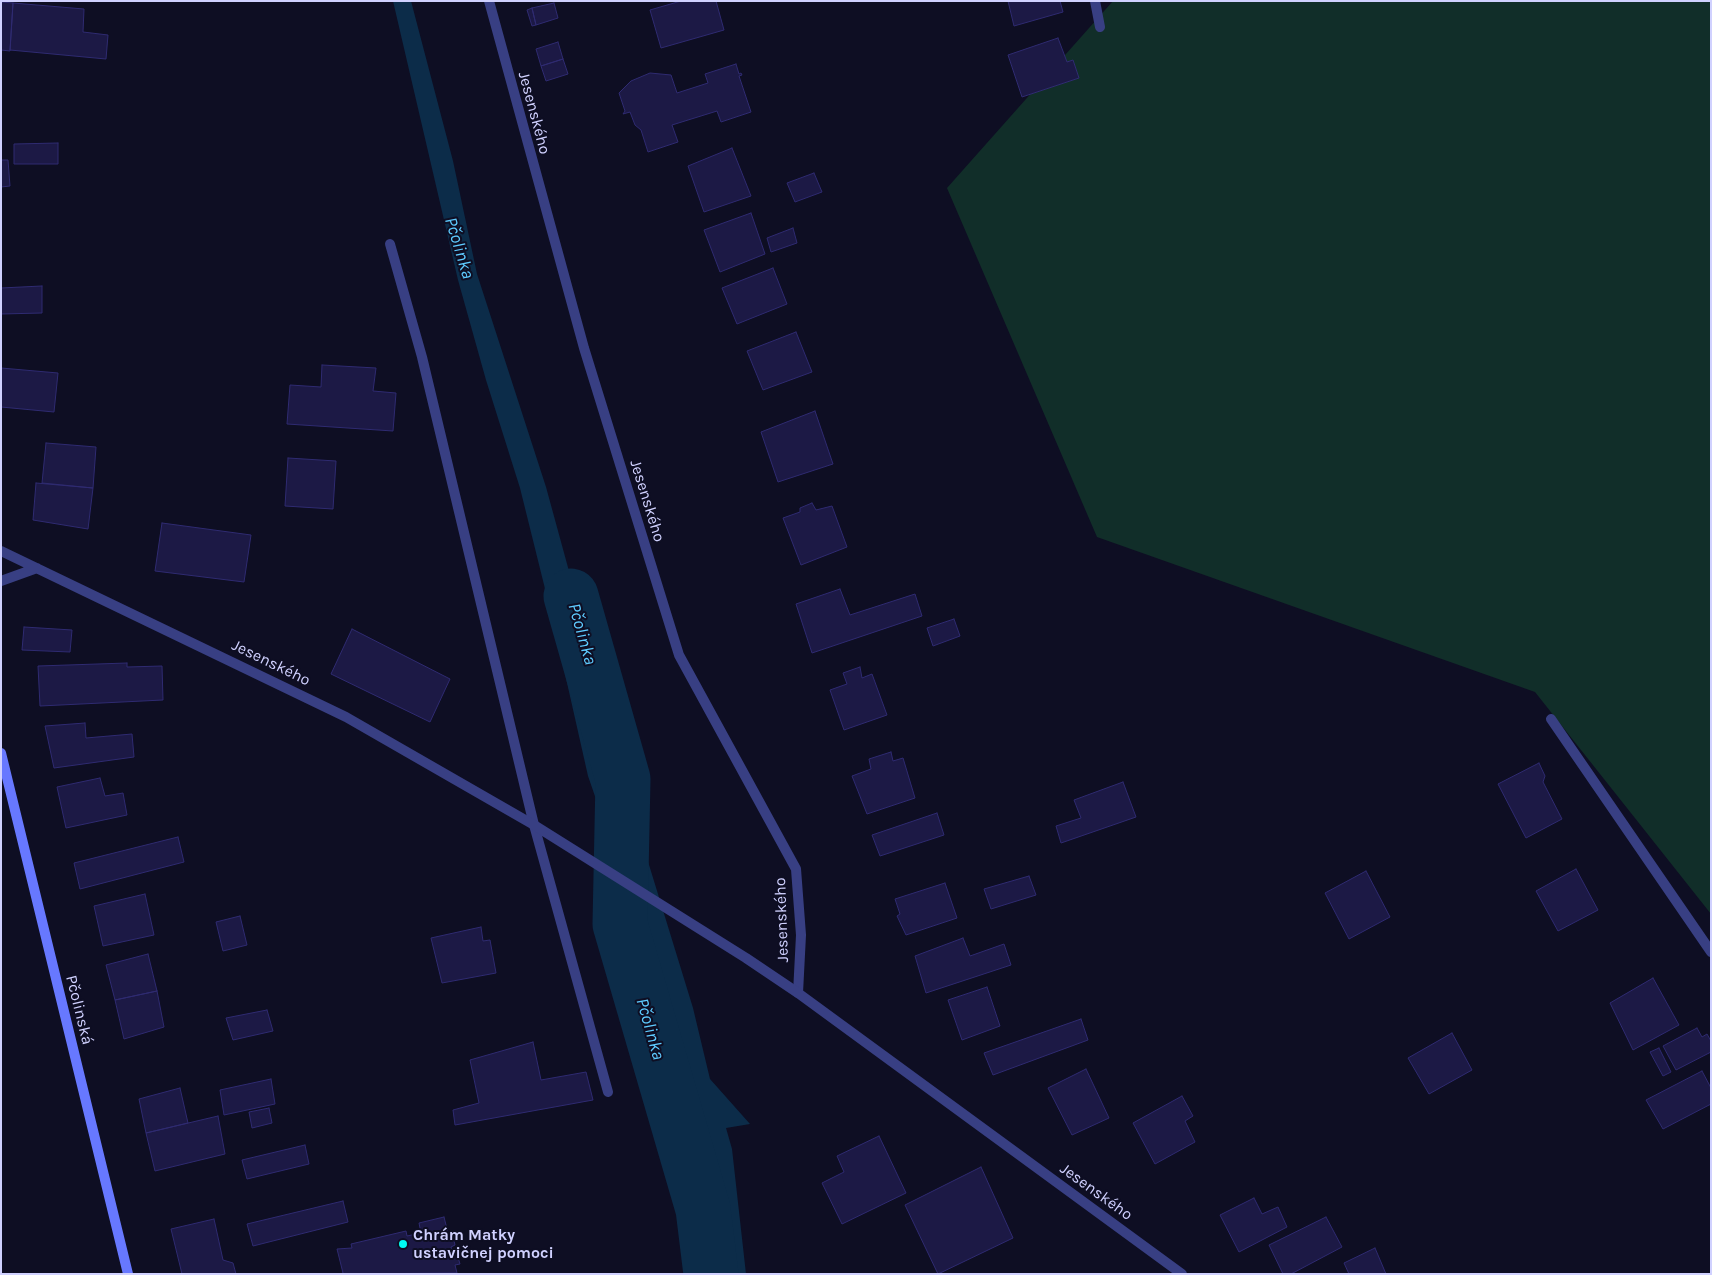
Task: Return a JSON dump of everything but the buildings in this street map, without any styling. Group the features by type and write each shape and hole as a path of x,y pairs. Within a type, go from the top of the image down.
{"main road":[{"name":"Pčolinská","path":"1,753 128,1274"}],"street":[{"name":"Jesenského","path":"489,1 584,348 680,655 796,869 802,935 798,993"},
{"path":"1095,1 1100,27"},
{"path":"390,244 422,357 534,825 608,1092"},
{"name":"Jesenského","path":"1,551 346,717 534,825 746,958 798,993 1182,1274"},
{"path":"1,581 37,568"},
{"path":"1551,719 1711,952"}],"green space":[{"path":"1113,1 1711,1 1711,914 1535,692 1097,537 947,188"}],"water":[{"path":"393,1 411,1 453,161 477,274 546,487 581,615 612,771 646,855 693,1008 710,1079 750,1124 726,1128 732,1149 746,1274 707,1274 702,1227 679,1137 656,1140 649,1103 679,1086 669,1010 588,776 554,625 520,488 486,380 458,280"}],"waterway":[{"name":"Pčolinka","path":"571,596 623,779 620,924 703,1209 711,1274"}],"place":[{"name":"Chrám Matky ustavičnej pomoci","path":"403,1244"}]}
